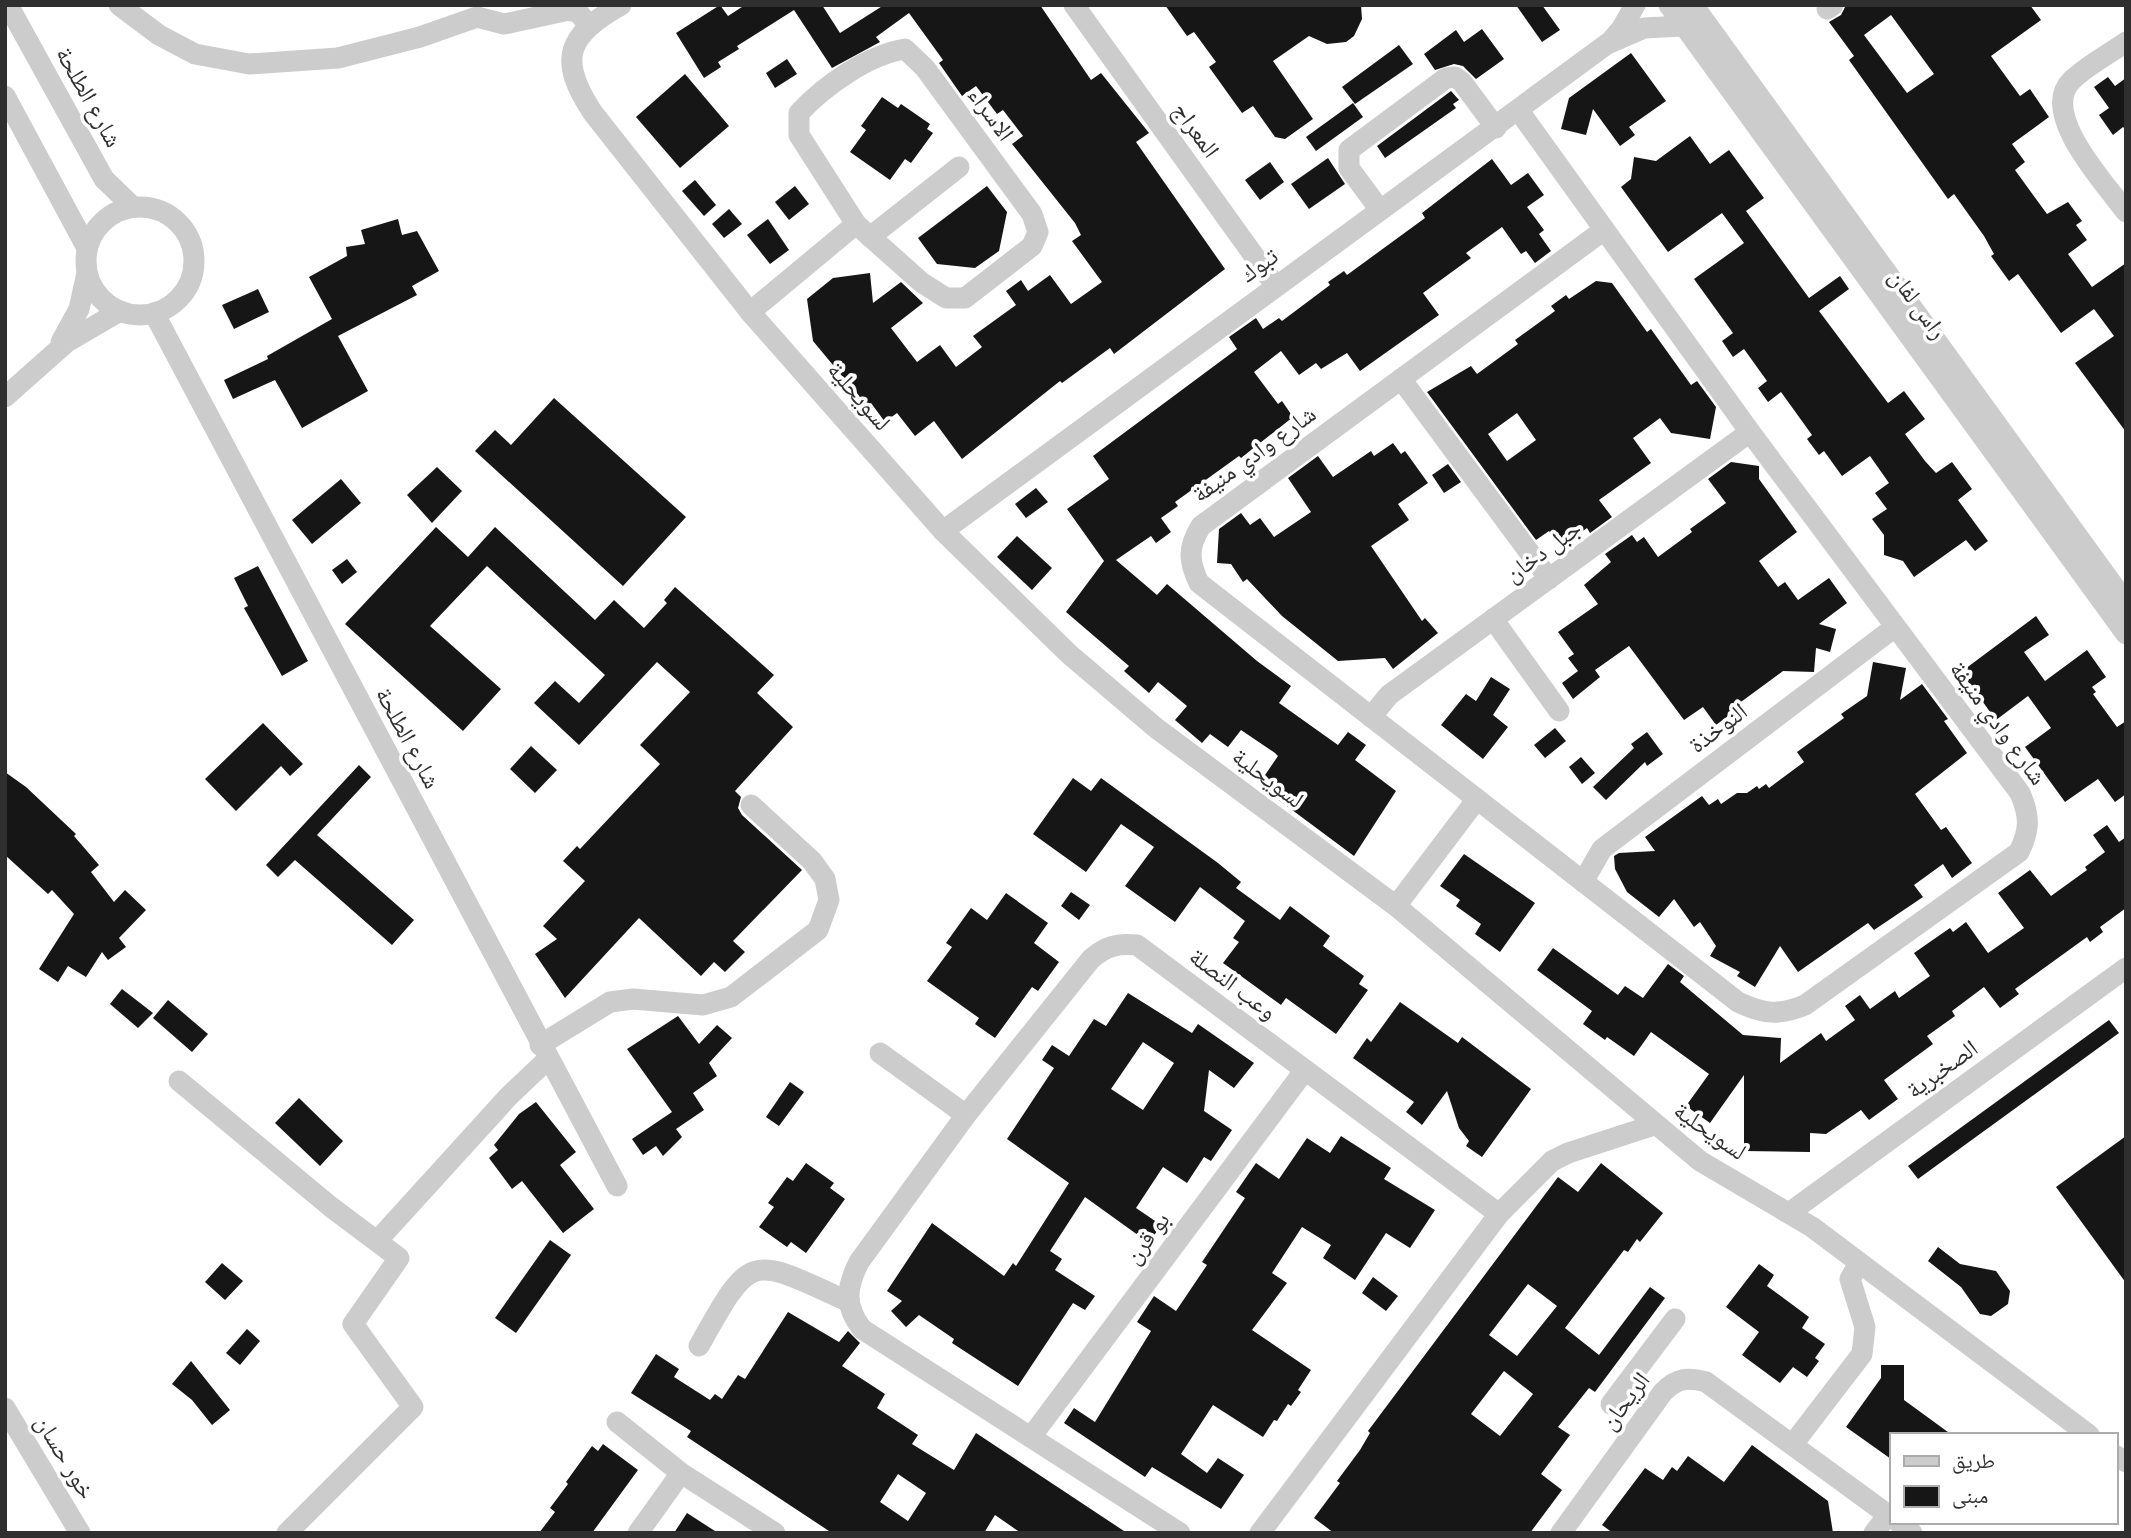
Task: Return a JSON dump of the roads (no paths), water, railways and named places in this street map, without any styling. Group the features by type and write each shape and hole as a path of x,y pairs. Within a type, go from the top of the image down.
{"street":[{"name":"شارع الطلحة","path":"8,5 104,180 133,207"},
{"path":"119,5 159,35 195,54 249,64 338,58 420,37 473,11 504,24 569,10 579,13 588,25 621,5"},
{"name":"المعراج","path":"1074,5 1275,285"},
{"name":"تبوك","path":"943,531 1275,285 1519,111 1607,44 1622,28 1635,5"},
{"name":"راس لفان","path":"1669,5 2126,634"},
{"name":"راس لفان","path":"1693,5 2126,603"},
{"name":"لسويحلية","path":"588,25 578,37 573,53 576,83 582,97 750,312 943,531 1055,642 1156,728 1396,906 1700,1161 1789,1213 2086,1433"},
{"name":"تبوك","path":"1607,44 1644,29 1683,26"},
{"path":"2126,42 2070,82 2062,113 2069,132 2126,212"},
{"name":"الاسراء","path":"905,49 925,68 1032,214 1038,232 1032,246 965,298 946,298 921,282 863,230 799,135 799,113 812,99 883,53 905,49"},
{"path":"1380,211 1349,169 1349,150 1425,93 1446,78 1459,79 1496,128"},
{"path":"5,96 87,248"},
{"name":"شارع وادي منيفة","path":"1519,111 1751,432 2020,793 2028,811 2028,832 2019,852 1805,1005 1785,1013 1763,1014 1738,1002 1199,583 1190,565 1190,544 1201,526 1604,230"},
{"path":"750,312 863,230 958,167"},
{"path":"51,355 79,309 87,273 87,248 99,224 121,210 133,207 158,209 169,215 186,233 194,256 193,269 184,291 176,301 154,313 143,315 120,311 99,296 87,273"},
{"path":"5,397 83,330 120,311"},
{"name":"شارع الطلحة","path":"154,313 617,1186"},
{"path":"1401,379 1549,579"},
{"name":"جبل دخان","path":"1371,717 1389,695 1751,432"},
{"path":"1493,619 1559,711"},
{"name":"النوخذة","path":"1583,882 1602,849 1895,627"},
{"path":"1396,906 1477,799"},
{"path":"377,1241 508,1097 544,1052 610,1002 633,999 703,1005 731,997 818,930 829,900 825,879 812,861 751,805"},
{"name":"وعب النصلة","path":"847,1301 849,1281 859,1262 966,1115 1091,958 1103,948 1121,944 1137,945 1499,1214"},
{"name":"الصخبرية","path":"1789,1213 2126,968"},
{"path":"880,1053 966,1115"},
{"name":"بو قرن","path":"1031,1437 1305,1069"},
{"path":"178,1081 399,1258 354,1324 412,1407 287,1533"},
{"path":"1260,1533 1499,1214 1552,1161 1568,1153 1654,1125"},
{"path":"1793,1444 1862,1354 1865,1327 1850,1279 1858,1265"},
{"path":"699,1346 731,1289 754,1271 781,1270 847,1301 852,1315 862,1329 1180,1533"},
{"path":"1611,1404 1675,1319"},
{"path":"1639,1367 1667,1387"},
{"name":"الريحان","path":"1561,1533 1667,1387 1674,1381 1689,1378 1706,1382 1890,1516"},
{"name":"خور حسان","path":"5,1408 80,1533"},
{"path":"617,1422 681,1474 775,1533"},
{"path":"638,1533 681,1474"},
{"path":"1874,1533 1890,1520"}]}
